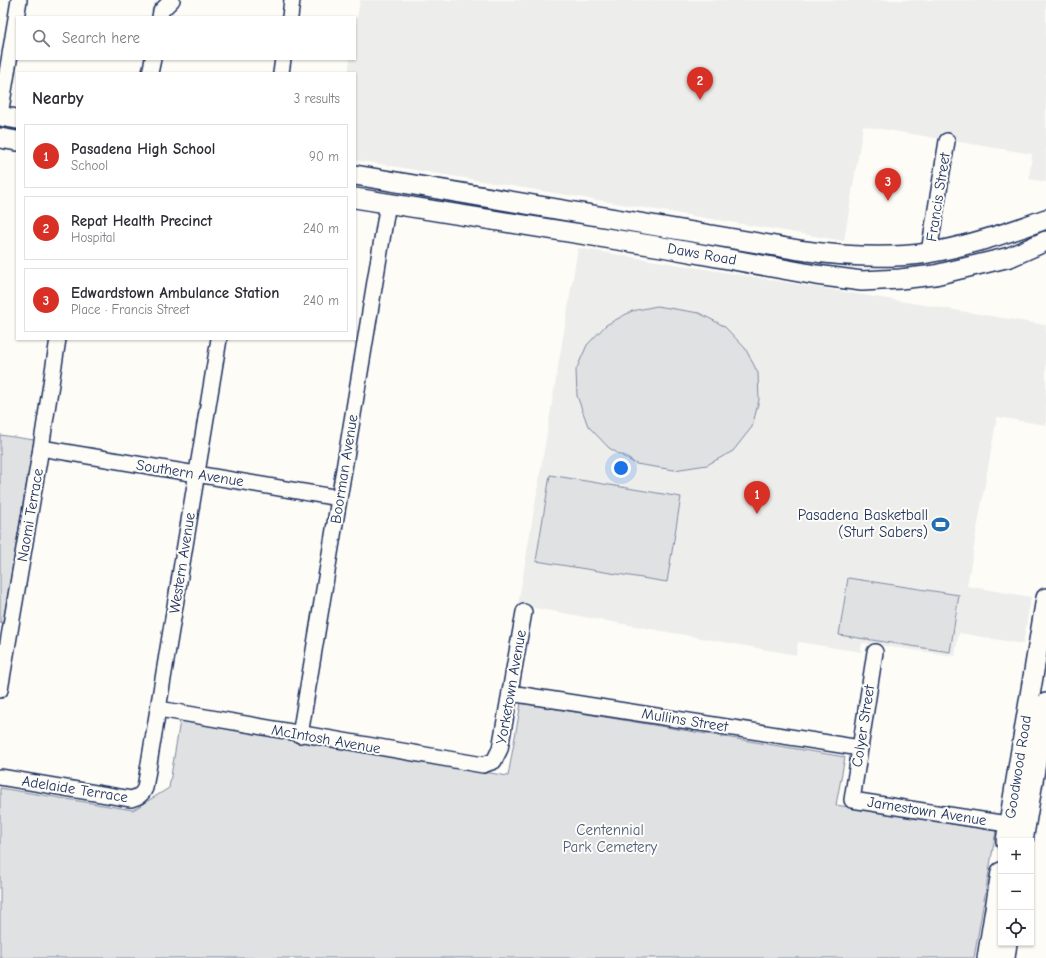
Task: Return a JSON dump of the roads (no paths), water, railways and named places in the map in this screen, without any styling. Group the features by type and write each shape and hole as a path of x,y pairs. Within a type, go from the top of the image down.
{"main road":[{"path":"0,116 16,119"},
{"path":"0,138 16,141"},
{"path":"356,176 380,191 385,196 388,203 418,186"},
{"name":"Daws Road","path":"356,176 812,252 873,256 928,252 999,236 1046,219"},
{"name":"Daws Road","path":"356,198 662,247 816,275 862,281 935,275 1010,257 1046,242"},
{"path":"576,213 585,235"},
{"path":"585,235 598,216"},
{"path":"662,247 689,232 692,245 727,251 764,266"},
{"path":"900,255 932,266 935,275"},
{"name":"Goodwood Road","path":"1016,833 1046,598"},
{"name":"Goodwood Road","path":"1016,833 1046,703"},
{"path":"987,958 1001,874"},
{"path":"1005,958 1007,946"}],"street":[{"path":"16,16 19,0"},
{"path":"160,16 161,11 172,0"},
{"path":"290,16 292,0"},
{"path":"0,116 16,18"},
{"path":"150,72 153,60"},
{"path":"281,72 283,60"},
{"name":"Francis Street","path":"928,252 947,141"},
{"name":"Boorman Avenue","path":"300,734 388,203"},
{"name":"Naomi Terrace","path":"0,690 58,340"},
{"name":"Western Avenue","path":"145,788 219,340"},
{"name":"Southern Avenue","path":"41,448 339,498"},
{"name":"Yorketown Avenue","path":"494,761 500,749 524,612"},
{"name":"Colyer Street","path":"852,800 875,652"},
{"name":"Mullins Street","path":"510,693 860,748"},
{"name":"McIntosh Avenue","path":"158,709 483,765 494,761"},
{"name":"Adelaide Terrace","path":"0,777 131,799 140,795 145,788"},
{"name":"Jamestown Avenue","path":"852,800 1016,833"}],"place":[{"name":"Repat Health Precinct","path":"700,100"},
{"name":"Edwardstown Ambulance Station","path":"888,201"},
{"name":"Pasadena High School","path":"757,514"},
{"name":"Pasadena Basketball (Sturt Sabers)","path":"941,524"}],"park label":[{"name":"Centennial Park Cemetery","path":"610,838"}]}
